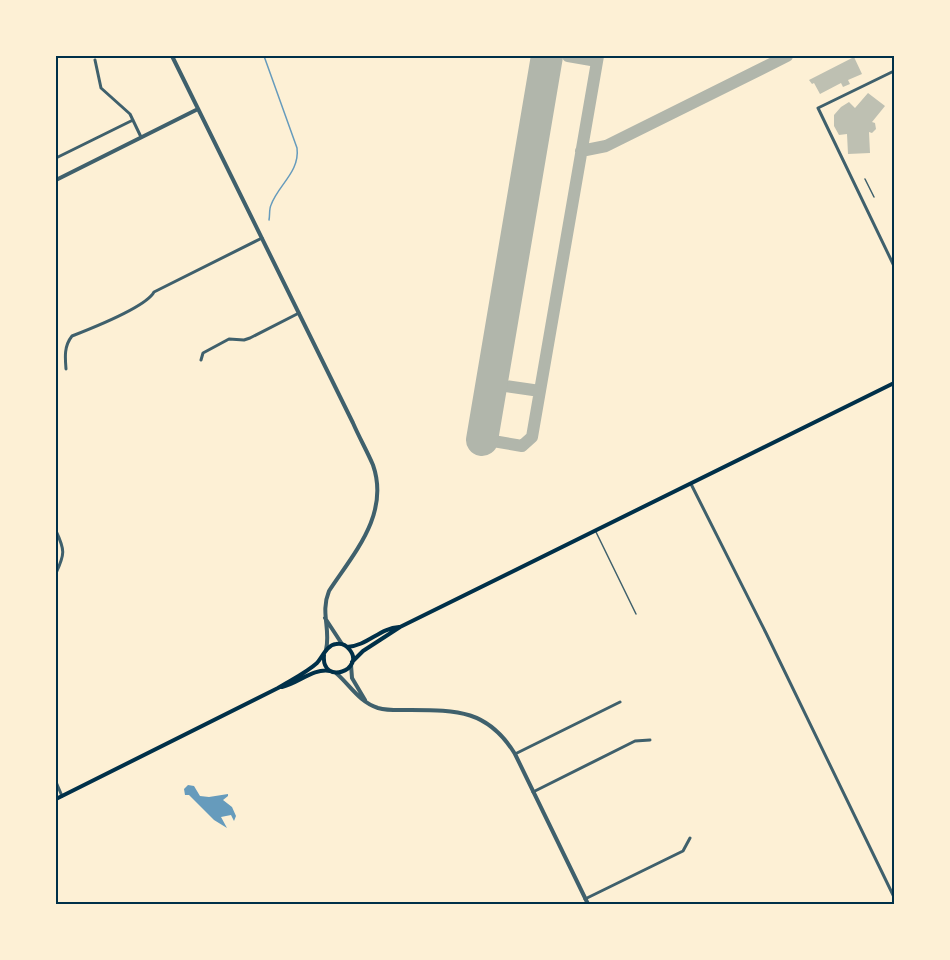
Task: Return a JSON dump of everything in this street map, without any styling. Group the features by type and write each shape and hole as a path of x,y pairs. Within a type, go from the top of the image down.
{"main road":[{"path":"279,688 299,682 316,671 345,671 369,646 400,627 894,383"},
{"path":"56,799 279,688 313,666 333,645 362,644 386,630 400,627"},
{"path":"345,645 352,654 352,664"},
{"path":"325,652 325,664 333,672"}],"street":[{"path":"172,56 373,465 378,487 376,507 369,531 329,591 325,601 328,638 325,652"},
{"path":"95,60 101,88 124,108 141,137"},
{"path":"894,71 818,108 894,266"},
{"path":"56,180 198,109"},
{"path":"56,158 133,120"},
{"path":"66,369 65,350 72,336 110,320 149,299 154,292 262,238"},
{"path":"201,360 203,353 229,339 250,338 299,313"},
{"path":"691,484 894,897"},
{"path":"56,531 64,549 56,573"},
{"path":"325,617 345,645"},
{"path":"352,664 352,678 365,701"},
{"path":"333,672 360,699 380,708 451,710 473,716 494,728 515,754 588,904"},
{"path":"515,754 620,702"},
{"path":"533,792 635,741 650,740"},
{"path":"56,782 62,796"},
{"path":"585,899 683,851 690,838"}],"lane":[{"path":"865,179 874,197"},
{"path":"596,532 636,614"}],"water":[{"path":"188,785 194,786 200,796 228,794 223,800 232,807 236,816 234,821 231,815 221,817 227,828 214,820 189,795 185,795 184,789"}],"building":[{"path":"854,57 862,74 848,80 850,84 843,87 841,83 820,94 814,83 812,84 809,80"},
{"path":"868,93 885,106 872,122 875,123 876,129 872,133 869,132 870,153 848,154 847,134 839,135 834,126 834,115 849,102 855,108"}],"waterway":[{"path":"264,56 297,148 295,164 274,198 270,207 269,220"}],"taxiway":[{"path":"568,56 597,61"},
{"path":"483,434 493,441 522,446 532,437 598,56"},
{"path":"581,151 606,146 787,56"},
{"path":"491,384 540,391"}],"runway":[{"path":"482,440 547,56"}]}
